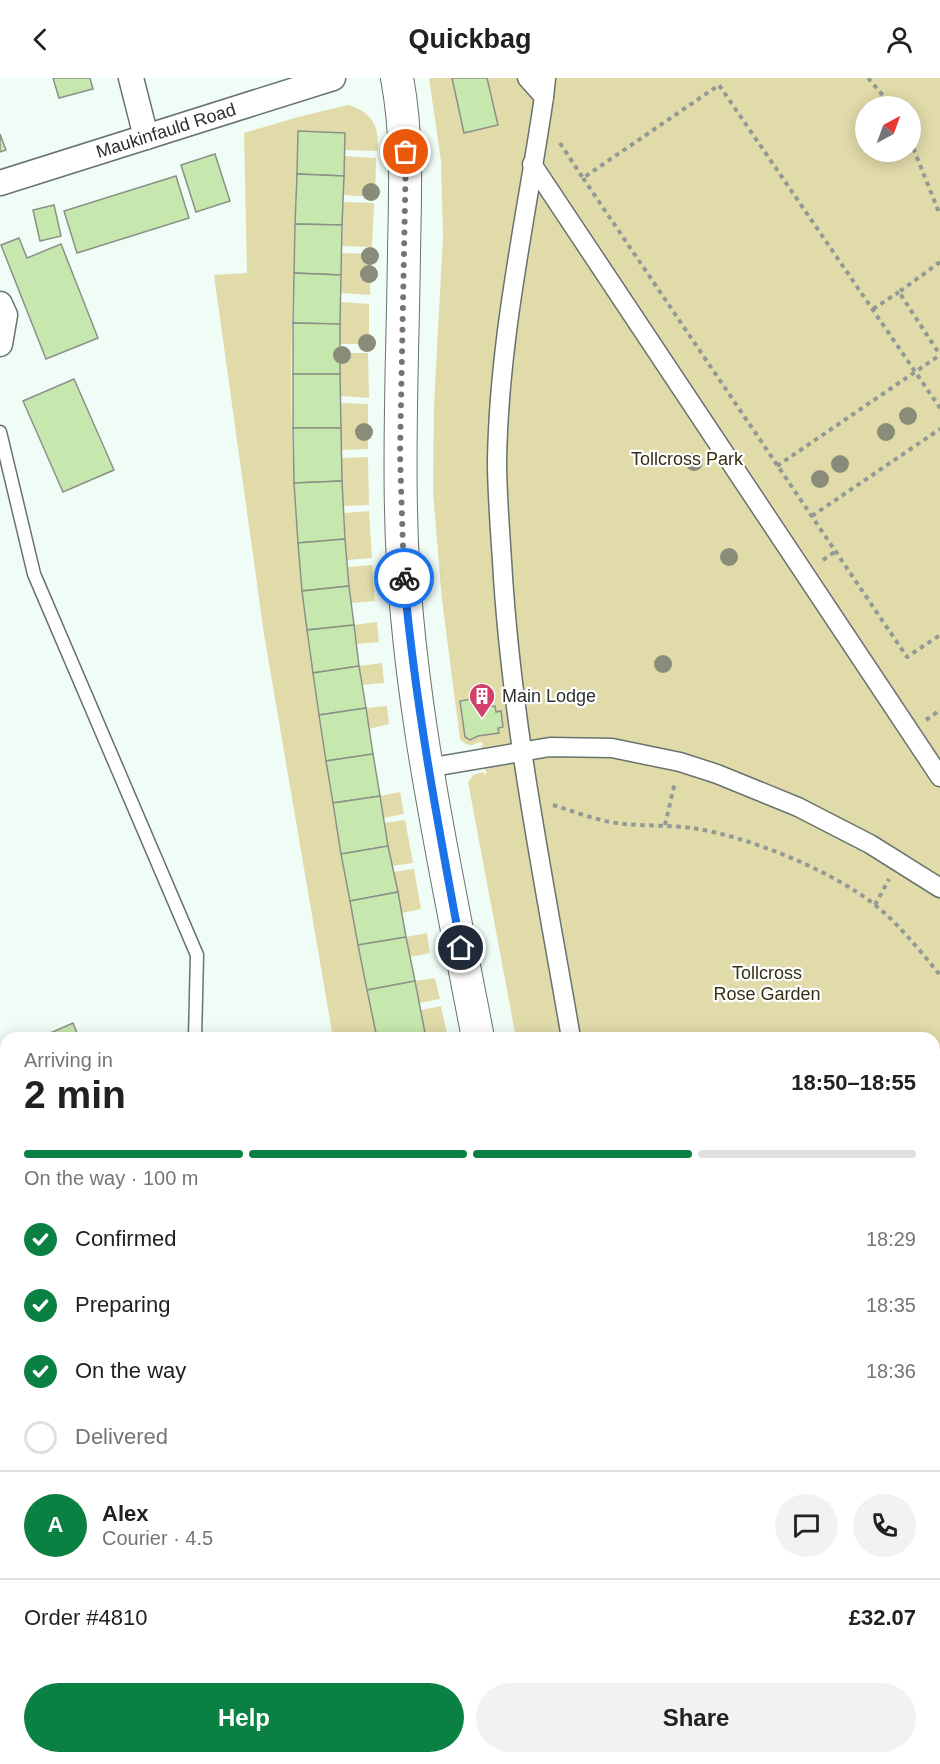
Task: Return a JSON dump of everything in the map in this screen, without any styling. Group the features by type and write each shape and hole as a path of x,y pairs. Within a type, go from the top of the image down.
{"street":[{"path":"131,78 146,137"},
{"name":"Maukinfauld Road","path":"0,183 333,78"},
{"path":"398,78 406,152 400,454 403,562 408,628 427,768 477,1032"},
{"path":"526,78 544,97"},
{"path":"546,78 505,337 497,461 504,600 522,751 570,1032"},
{"path":"532,164 940,777"},
{"path":"0,304 5,315 0,344"},
{"path":"427,768 550,747 612,748 680,762 717,774 798,807 870,844 940,888"}],"lane":[{"path":"0,432 34,574 196,955 195,1032"}],"path":[{"path":"868,78 883,96"},
{"path":"583,178 719,85 940,408"},
{"path":"541,116 907,657 940,635"},
{"path":"919,162 940,215"},
{"path":"873,309 940,262"},
{"path":"777,466 940,355 898,292"},
{"path":"812,516 940,429"},
{"path":"665,825 680,762"},
{"path":"529,797 602,820 623,824 693,828 740,839 768,849 836,880 867,900 894,922 940,975"}],"green space":[{"name":"Tollcross Park","path":"429,78 940,78 940,1032 515,1032 468,782 473,775 487,773 481,746 483,745 482,742 469,745 460,739 442,600 433,492 434,405 443,236 441,161","holes":["477,699 479,708 495,706 496,712 501,711 503,727 498,728 499,734 478,736 471,740 465,737 460,701"]},
{"path":"348,105 369,116 377,135 378,151 345,150 345,133 298,132 291,397 294,485 316,694 338,832 376,1032 332,1032 264,634 214,275 247,273 244,133"},
{"path":"345,156 376,158 375,197 343,195"},
{"path":"343,202 374,203 372,247 342,246"},
{"path":"342,253 371,254 370,295 341,293"},
{"path":"341,302 369,304 369,344 340,344"},
{"path":"340,353 368,353 369,398 340,396"},
{"path":"340,403 368,404 368,449 341,450"},
{"path":"368,457 369,505 343,506 341,458"},
{"path":"369,511 372,558 347,560 344,513"},
{"path":"372,565 375,601 351,603 348,567"},
{"path":"377,622 379,642 356,644 354,625"},
{"path":"382,663 384,683 362,685 359,666"},
{"path":"387,706 389,724 369,729 366,708"},
{"path":"400,792 404,814 383,818 380,796"},
{"path":"405,820 413,863 392,866 384,823"},
{"path":"414,869 421,909 402,913 393,872"},
{"path":"427,933 430,953 410,957 406,937"},
{"path":"435,978 440,999 419,1003 415,981"},
{"path":"441,1006 447,1032 425,1032 421,1010"}],"building":[{"path":"53,78 90,78 93,89 59,98"},
{"path":"452,78 487,78 498,125 464,133"},
{"path":"298,131 345,133 344,176 297,174"},
{"path":"0,134 6,150 0,152"},
{"path":"215,154 230,201 196,212 181,165"},
{"path":"297,174 344,176 342,225 295,224"},
{"path":"176,176 189,218 77,253 64,211"},
{"path":"54,205 61,236 40,241 33,210"},
{"path":"295,224 342,225 341,275 294,273"},
{"path":"19,238 27,258 61,244 98,338 46,359 1,245"},
{"path":"294,273 341,275 340,324 293,323"},
{"path":"293,323 340,324 340,374 293,374"},
{"path":"293,374 340,374 341,428 293,428"},
{"path":"74,379 114,470 63,492 23,401"},
{"path":"293,428 341,428 342,481 294,483"},
{"path":"342,481 345,539 298,543 294,483"},
{"path":"345,539 349,586 302,591 298,543"},
{"path":"349,586 354,625 307,630 302,591"},
{"path":"354,625 359,666 313,673 307,630"},
{"path":"359,666 366,708 319,715 313,673"},
{"name":"Main Lodge","path":"477,698 479,708 495,706 496,712 501,711 503,727 498,728 499,733 478,736 470,740 465,737 460,701"},
{"path":"366,708 373,754 326,761 319,715"},
{"path":"373,754 380,796 333,803 326,761"},
{"path":"380,796 388,846 341,854 333,803"},
{"path":"388,846 398,892 350,901 341,854"},
{"path":"398,892 406,937 358,945 350,901"},
{"path":"406,937 415,981 367,990 358,945"},
{"path":"415,981 425,1032 376,1032 367,990"},
{"path":"73,1023 77,1032 53,1032"}],"way so far":[{"path":"404,578 400,510 400,454 406,152"}],"place":[{"name":"Main Lodge","path":"482,719"}],"route":[{"path":"404,578 408,628 427,768 461,948"}],"park label":[{"name":"Tollcross Rose Garden","path":"767,983"}]}
